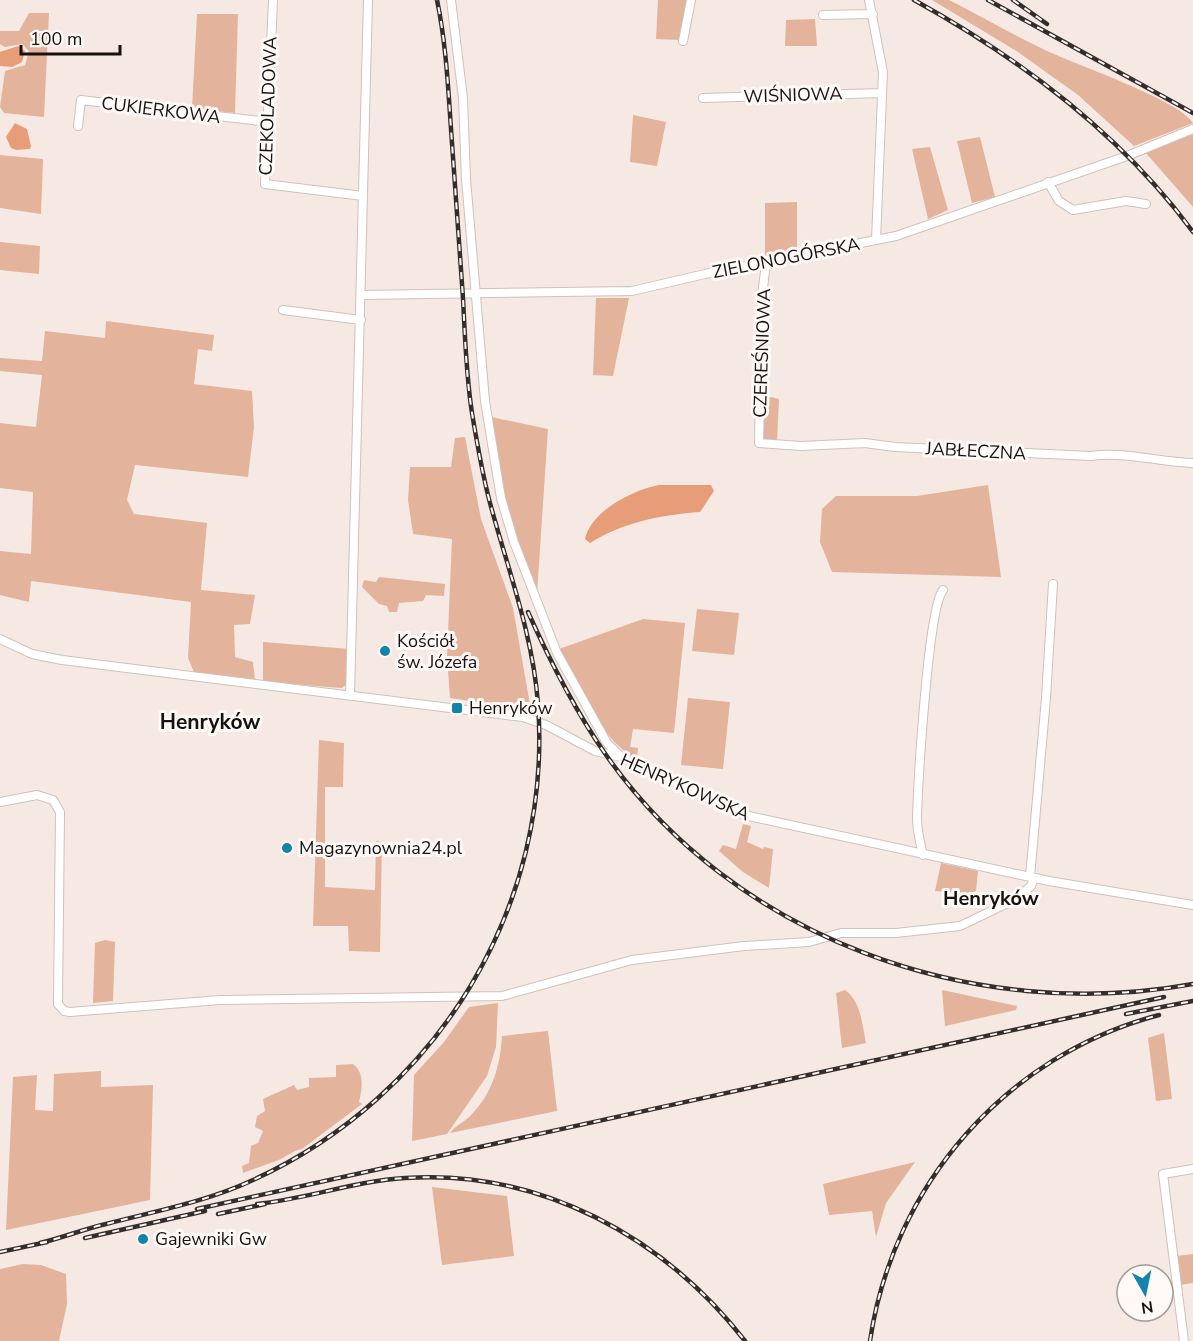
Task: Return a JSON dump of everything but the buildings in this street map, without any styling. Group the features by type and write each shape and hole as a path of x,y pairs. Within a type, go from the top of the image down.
{"street":[{"name":"CZEKOLADOWA","path":"273,0 265,184 363,196"},
{"path":"350,695 368,0"},
{"path":"451,0 461,69 466,179 484,401 494,468 514,542 557,652 607,743 621,757"},
{"path":"683,40 691,0"},
{"path":"870,0 876,47 883,72 876,240"},
{"path":"823,15 873,14"},
{"name":"WIŚNIOWA","path":"704,98 882,93"},
{"name":"CUKIERKOWA","path":"78,126 81,100 268,122"},
{"name":"ZIELONOGÓRSKA","path":"362,295 632,291 876,240 1127,156 1193,129"},
{"path":"1048,182 1059,201 1073,210 1126,201 1146,204"},
{"name":"CZEREŚNIOWA","path":"759,443 762,296 766,263"},
{"path":"283,310 361,320"},
{"name":"JABŁECZNA","path":"759,443 801,446 848,443 1091,456 1108,454 1193,463"},
{"path":"0,802 37,795 52,800 60,812 58,1004 64,1011 70,1012 220,1000 502,996 632,960 744,946 809,942 841,933 896,933 960,926 1016,899 1030,886 1053,584"},
{"path":"922,855 917,820 926,689 936,603 943,590"},
{"name":"HENRYKOWSKA","path":"0,639 18,649 47,658 523,717 546,725 595,751 621,757 744,815 922,855 1193,905"},
{"path":"1184,1341 1163,1174 1193,1168"}],"shaded area":[{"path":"658,0 689,0 680,40 656,39"},
{"path":"932,0 949,0 1043,49 1147,93 1167,103 1193,123 1134,146 1078,95 1018,52"},
{"path":"29,13 49,13 44,117 4,113 0,107 5,71 25,65 29,51 22,44 5,47 0,44 0,31 19,31"},
{"path":"197,14 238,14 235,113 192,108"},
{"path":"815,19 817,46 785,46 786,20"},
{"path":"18,46 25,51 22,62 12,67 0,66 0,52"},
{"path":"633,115 666,122 657,166 630,162"},
{"path":"15,123 27,129 30,149 11,148 6,137"},
{"path":"1193,134 1193,207 1146,153"},
{"path":"980,137 995,197 972,203 957,141"},
{"path":"930,147 948,210 928,219 912,149"},
{"path":"0,155 43,159 41,214 0,208"},
{"path":"797,202 797,251 765,258 765,203"},
{"path":"0,242 40,246 39,274 0,270"},
{"path":"596,298 629,298 613,376 593,375"},
{"path":"106,321 214,335 212,351 198,349 194,384 252,391 254,427 248,477 135,465 127,500 134,514 207,523 201,590 255,595 250,624 234,625 235,657 253,662 255,681 229,679 194,672 188,658 191,602 31,581 29,602 0,595 0,551 31,554 33,492 0,488 0,423 36,427 42,375 0,371 0,358 42,361 45,331 105,338"},
{"path":"763,398 779,399 777,441 762,440"},
{"path":"491,417 548,429 537,594 506,510"},
{"path":"465,437 481,519 513,608 531,710 450,698 447,656 452,539 413,534 408,500 410,467 451,467 455,438"},
{"path":"659,485 711,485 714,491 700,512 643,521 616,530 590,543 585,539 595,519 614,503"},
{"path":"988,485 1001,577 832,572 820,542 822,509 836,496 917,496"},
{"path":"379,577 445,584 444,596 426,595 423,601 399,603 397,612 389,612 387,606 379,604 362,587 364,580 376,582"},
{"path":"697,609 739,613 734,655 692,651"},
{"path":"643,619 685,623 674,733 633,729 630,747 638,748 637,759 624,751 601,726 559,649"},
{"path":"263,642 350,649 348,683 342,688 263,682"},
{"path":"688,698 730,702 723,769 681,765"},
{"path":"319,740 344,743 343,787 325,787 325,887 375,890 376,841 382,842 380,952 349,951 348,926 313,926"},
{"path":"743,824 751,826 747,842 763,849 764,847 773,849 769,888 743,872 719,851 723,845 736,849"},
{"path":"941,863 978,871 976,891 969,894 935,891"},
{"path":"105,940 115,942 113,1001 93,1003 95,943"},
{"path":"845,990 858,1007 866,1043 842,1048 836,993"},
{"path":"942,990 1017,1006 1016,1010 945,1026"},
{"path":"498,1003 496,1047 487,1076 447,1134 412,1141 414,1075 444,1042 469,1007"},
{"path":"548,1031 557,1111 450,1133 472,1114 490,1088 497,1068 502,1036"},
{"path":"1164,1033 1172,1099 1156,1101 1148,1038"},
{"path":"353,1064 361,1077 359,1102 362,1104 302,1149 243,1173 242,1166 249,1163 251,1146 258,1143 263,1131 255,1127 257,1116 265,1111 263,1099 294,1085 297,1090 309,1087 309,1078 336,1077 336,1065"},
{"path":"101,1071 101,1087 153,1085 150,1200 6,1230 13,1077 37,1075 35,1110 53,1111 54,1074"},
{"path":"915,1162 886,1203 876,1237 872,1211 829,1215 823,1184"},
{"path":"432,1187 507,1196 514,1256 442,1265"},
{"path":"1193,1254 1193,1283 1180,1285 1177,1256"},
{"path":"23,1264 41,1265 66,1274 67,1304 59,1341 0,1341 0,1269"}],"railway":[{"path":"40,1243 235,1188 319,1144 377,1099 428,1046 470,987 503,922 526,852 538,779 538,704 531,653 487,492 472,413 467,370 448,81 437,0"},
{"path":"914,0 992,47 1066,101 1134,162 1193,232"},
{"path":"988,0 1193,113"},
{"path":"1013,0 1047,24"},
{"path":"528,612 582,718 604,752 657,817 720,873 789,918 865,953 944,977 1027,991 1110,993 1193,984"},
{"path":"197,1209 1164,997"},
{"path":"1126,1014 1193,1001"},
{"path":"870,1341 883,1284 903,1230 931,1180 966,1134 1006,1095 1053,1061 1104,1034 1159,1015"},
{"path":"257,1204 405,1178 455,1178 504,1185 551,1198 595,1217 637,1241 677,1270 713,1304 745,1341"},
{"path":"218,1214 265,1204"},
{"path":"85,1238 205,1211"},
{"path":"0,1252 47,1242"}],"place":[{"name":"Kościół św. Józefa","path":"385,651"},
{"name":"Henryków","path":"457,708"},
{"name":"Magazynownia24.pl","path":"287,848"},
{"name":"Gajewniki Gw","path":"143,1239"}],"district":[{"name":"Henryków","path":"210,722"},
{"name":"Henryków","path":"991,898"}]}
